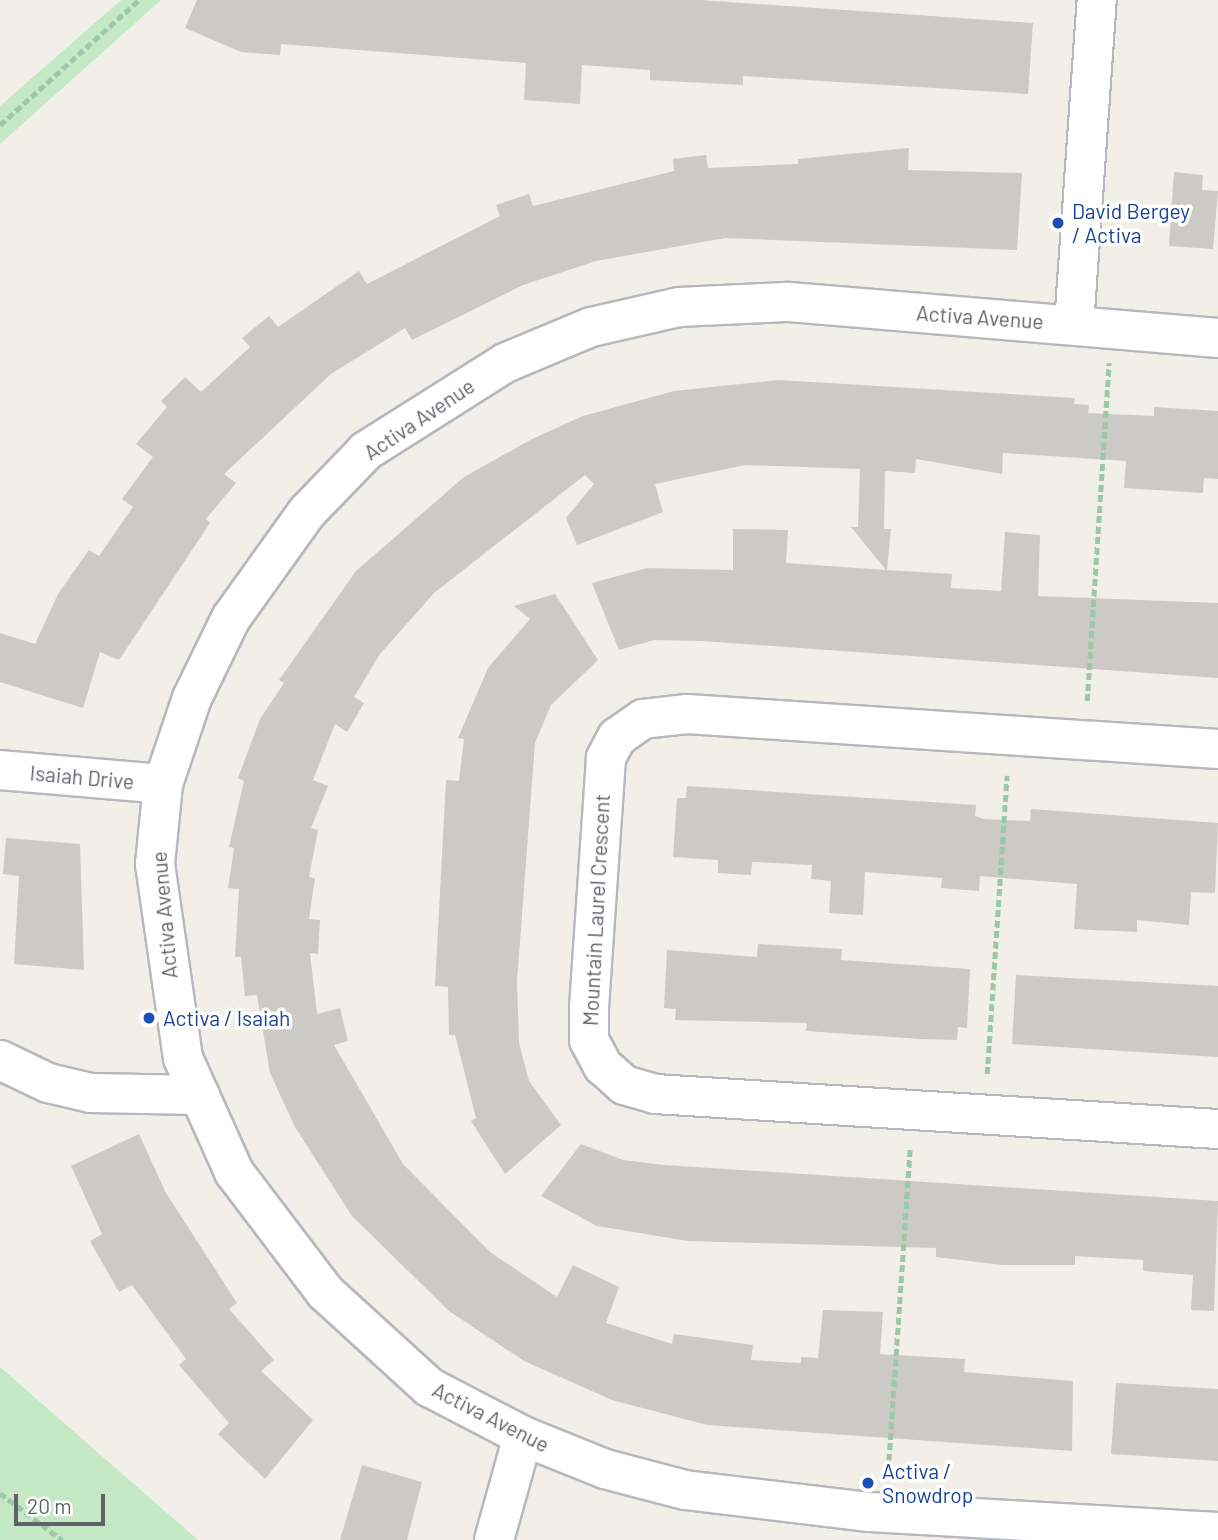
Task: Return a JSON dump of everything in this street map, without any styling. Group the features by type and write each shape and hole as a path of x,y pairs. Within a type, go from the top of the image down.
{"street":[{"path":"1074,325 1097,0"},
{"name":"Activa Avenue","path":"1218,338 786,302 679,307 591,327 505,363 366,451 307,512 231,618 192,698 163,784 155,864 167,978 183,1058 234,1172 325,1292 429,1387 523,1436 606,1469 685,1490 869,1526 1218,1532"},
{"name":"Mountain Laurel Crescent","path":"1218,749 687,714 643,719 617,737 606,758 589,1008 589,1040 603,1066 624,1085 655,1094 1218,1129"},
{"name":"Isaiah Drive","path":"0,770 163,784"},
{"path":"0,1060 48,1083 91,1093 200,1095"},
{"path":"494,1540 523,1436"}],"path":[{"path":"0,125 139,0"},
{"path":"1087,701 1110,350"},
{"path":"987,1074 1007,776"},
{"path":"888,1471 910,1150"},
{"path":"0,1493 62,1540"}],"green space":[{"path":"121,0 161,0 0,144 0,106"},
{"path":"0,1367 198,1540 0,1540"}],"building":[{"path":"197,0 700,0 1033,23 1028,94 743,76 743,85 650,80 650,70 582,65 580,104 524,100 526,63 281,44 280,55 241,52 185,28"},
{"path":"909,148 908,170 1022,173 1017,250 725,238 596,261 523,285 412,340 405,328 331,374 224,474 236,483 206,519 210,523 119,660 100,652 83,708 0,682 0,633 35,644 58,594 89,550 99,556 133,507 122,499 153,457 136,444 167,407 161,401 185,377 201,392 250,347 242,338 269,316 278,327 359,271 367,284 500,216 496,205 529,194 533,206 674,171 673,159 706,155 708,168 798,164 798,159"},
{"path":"1174,172 1203,175 1202,190 1218,191 1213,249 1169,246"},
{"path":"779,380 1075,398 1074,404 1089,405 1088,413 1154,416 1154,407 1218,411 1218,479 1204,478 1203,493 1124,488 1126,461 1003,453 1002,474 916,459 915,473 885,471 884,529 891,529 887,570 952,574 951,588 1001,591 1005,532 1040,535 1038,596 1218,603 1218,678 702,641 654,640 619,650 592,583 647,568 733,570 733,529 788,530 786,563 886,570 851,527 858,527 860,469 745,465 655,484 663,512 577,545 566,518 594,484 585,475 434,593 380,654 354,697 364,703 347,732 335,724 313,780 328,786 311,828 318,830 309,877 315,878 309,919 320,920 318,954 310,953 317,1014 340,1008 348,1041 334,1045 403,1164 490,1252 557,1297 573,1265 619,1287 606,1323 672,1344 674,1334 753,1345 751,1360 801,1363 801,1357 818,1358 823,1310 883,1312 880,1354 965,1359 964,1372 1073,1381 1072,1451 707,1425 612,1400 524,1361 449,1311 352,1216 295,1127 270,1073 257,995 245,996 241,957 235,957 239,889 228,888 234,848 229,847 244,781 238,778 260,719 284,683 279,680 356,571 464,477 532,439 583,416 674,391"},
{"path":"555,594 598,660 551,705 535,743 517,981 519,1043 529,1081 561,1125 505,1174 471,1121 476,1118 455,1035 449,1035 448,987 435,986 446,780 459,781 464,739 458,738 488,668 530,619 514,606"},
{"path":"687,786 976,805 975,816 984,819 1030,821 1031,809 1218,823 1215,893 1191,892 1189,925 1137,920 1137,932 1074,929 1077,884 980,876 979,891 941,888 942,878 865,872 863,915 829,913 831,881 811,879 812,865 752,862 751,875 718,873 718,860 673,857 677,798 686,798"},
{"path":"6,838 80,844 84,970 14,964 19,876 3,874"},
{"path":"758,944 842,949 841,960 970,969 967,1028 958,1027 957,1040 921,1039 806,1031 807,1023 675,1020 676,1009 664,1008 667,950 757,957"},
{"path":"1016,975 1218,986 1218,1057 1012,1044"},
{"path":"139,1134 166,1193 237,1303 229,1309 274,1360 261,1371 313,1420 265,1479 218,1434 229,1423 179,1365 186,1359 132,1285 119,1292 90,1241 102,1234 71,1166"},
{"path":"581,1144 623,1160 664,1165 1218,1201 1214,1311 1191,1310 1193,1275 1143,1271 1143,1260 1075,1256 1075,1265 1003,1265 936,1257 936,1248 688,1241 597,1226 541,1196"},
{"path":"1116,1383 1218,1389 1218,1461 1111,1454"},
{"path":"362,1465 422,1482 407,1540 340,1540"}],"place":[{"name":"David Bergey / Activa","path":"1058,223"},
{"name":"Activa / Isaiah","path":"149,1018"},
{"name":"Activa / Snowdrop","path":"868,1483"}]}
